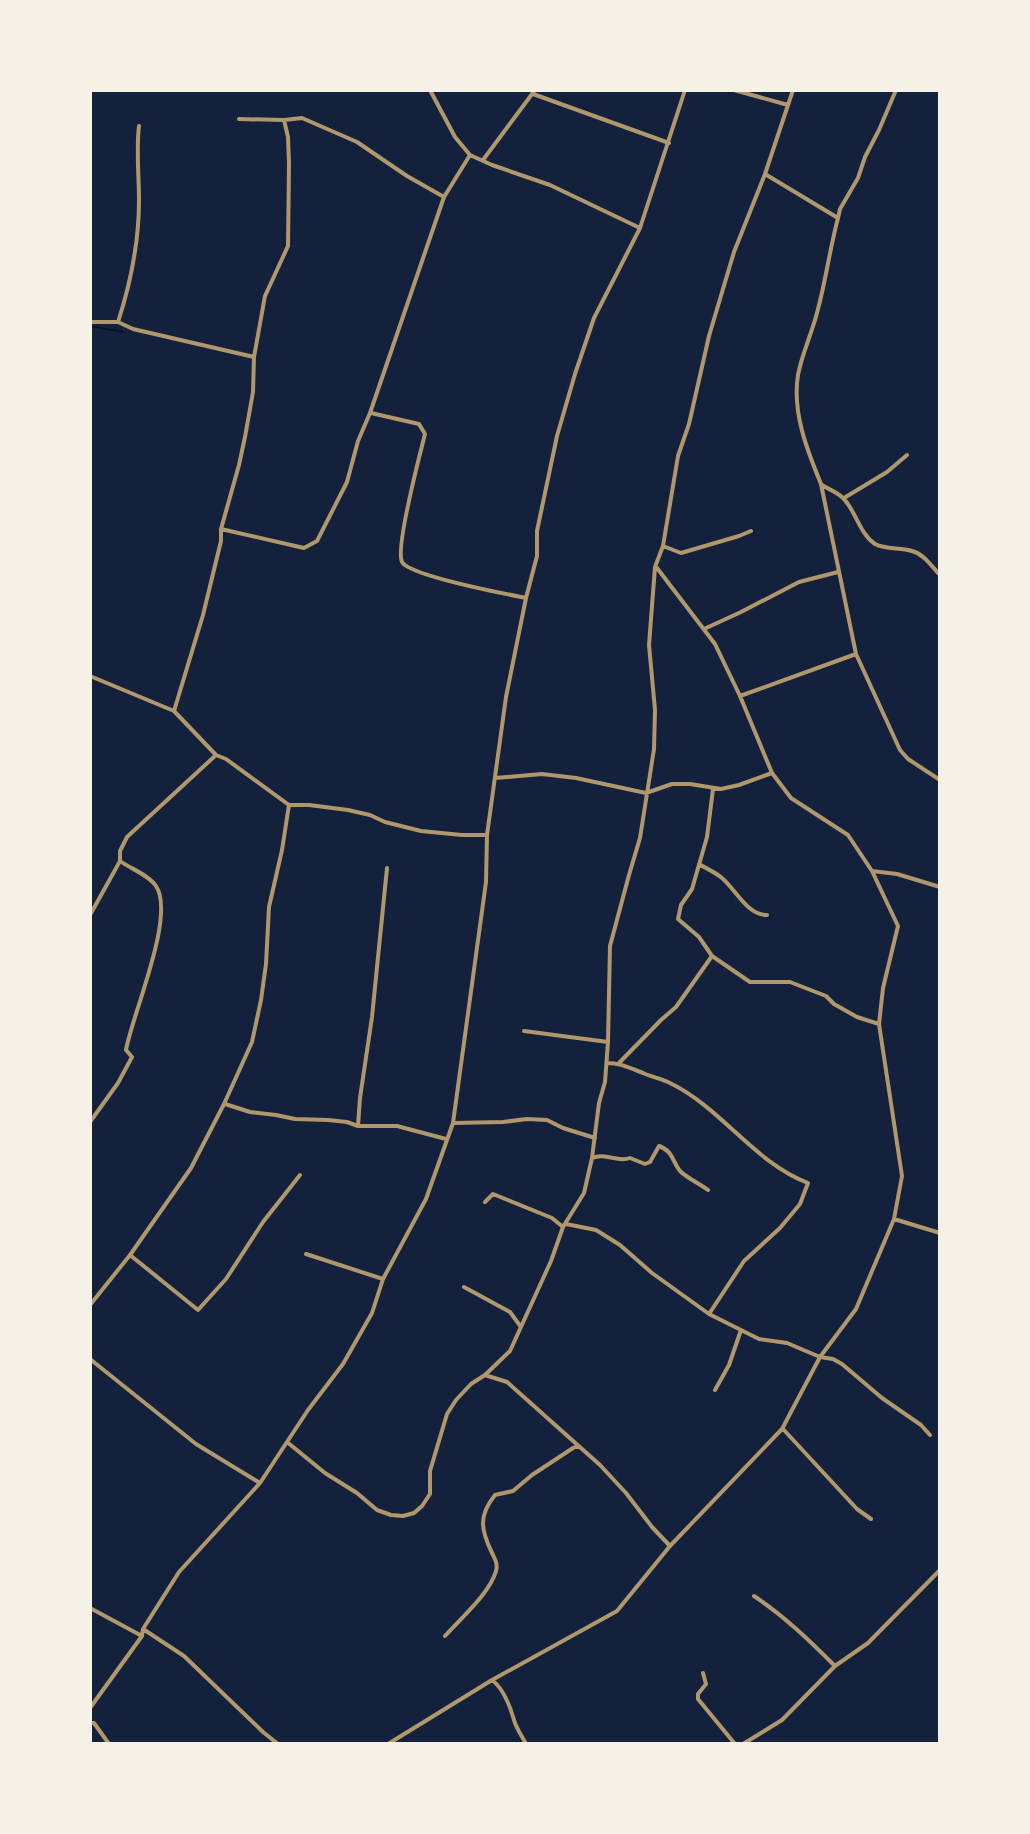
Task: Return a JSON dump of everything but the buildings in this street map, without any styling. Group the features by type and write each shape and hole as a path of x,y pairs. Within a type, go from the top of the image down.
{"street":[{"path":"430,90 455,137 470,155 550,185 640,228"},
{"path":"90,1708 143,1632 179,1572 260,1483 343,1364 372,1313 383,1279 426,1199 453,1123 486,882 487,835 506,697 537,556 537,531 557,436 594,318 640,228 685,90"},
{"path":"734,90 788,105"},
{"path":"287,1442 377,1510 403,1516 414,1513 430,1494 430,1471 447,1414 471,1384 510,1351 564,1225 584,1193 607,1063 610,946 640,838 654,749 655,710 649,645 655,567 663,546 678,456 689,424 709,336 734,252 765,174 793,90"},
{"path":"896,90 858,178 840,209 814,326 798,374 797,395 811,460 821,484 856,654 900,750 940,780"},
{"path":"483,160 534,92 669,143"},
{"path":"239,119 302,118 357,142 444,197"},
{"path":"174,711 207,602 221,529 239,465 253,392 254,357 265,296 288,246 288,150 284,120"},
{"path":"118,322 128,291 137,238 139,126"},
{"path":"221,529 304,548 317,541 347,482 358,441 444,197 470,155"},
{"path":"765,174 838,218"},
{"path":"90,322 118,322 133,329 254,357"},
{"path":"370,413 419,424 425,434 403,534 403,563 420,572 526,598"},
{"path":"844,498 887,472 907,455"},
{"path":"821,484 844,498 868,537 876,544 914,551 940,575"},
{"path":"663,546 681,553 751,531"},
{"path":"388,1744 492,1680 617,1611 670,1546 782,1429 820,1357 856,1309 894,1219 902,1176 879,1024 883,988 898,926 872,871 848,835 791,798 772,773 715,644 655,567"},
{"path":"704,629 799,582 838,572"},
{"path":"740,696 856,654"},
{"path":"90,676 174,711 216,755 289,805 348,810 421,831 487,835"},
{"path":"90,915 120,861 120,851 127,837 216,755"},
{"path":"495,778 542,774 646,793 672,784 721,789 772,773"},
{"path":"713,789 707,837 692,889 681,905 678,919 699,937 712,956 750,982 790,982 826,996 857,1017 879,1024"},
{"path":"90,1305 130,1255 191,1168 252,1042 266,964 269,907 289,805"},
{"path":"90,1122 132,1057 126,1050 127,1041 146,987 160,921 161,900 157,887 120,861"},
{"path":"699,864 724,880 753,912 767,915"},
{"path":"358,1126 387,868"},
{"path":"872,871 897,874 940,887"},
{"path":"619,1063 676,1007 712,956"},
{"path":"524,1031 608,1042"},
{"path":"607,1063 619,1063 671,1083 699,1101 792,1177 808,1183 800,1204 780,1228 744,1261 709,1314"},
{"path":"224,1104 250,1112 295,1119 347,1122 358,1126 397,1126 446,1139"},
{"path":"453,1123 547,1120 595,1138"},
{"path":"592,1158 599,1155 623,1161 630,1158 645,1164 650,1162 659,1146 663,1147 672,1154 679,1170 708,1190"},
{"path":"130,1255 198,1310 226,1279 263,1222 300,1175"},
{"path":"485,1202 493,1194 564,1225 596,1230 709,1314 759,1339 787,1343 842,1364 930,1435"},
{"path":"894,1219 940,1233"},
{"path":"306,1254 383,1279"},
{"path":"464,1287 510,1312 521,1327"},
{"path":"715,1390 729,1365 741,1330"},
{"path":"90,1359 196,1444 260,1483"},
{"path":"485,1375 507,1382 600,1465 670,1546"},
{"path":"782,1429 857,1509 871,1519"},
{"path":"445,1636 480,1596 496,1572 497,1562 486,1540 482,1522 486,1506 495,1495 513,1491 545,1465 578,1446"},
{"path":"743,1744 782,1720 835,1666 868,1643 940,1570"},
{"path":"754,1596 779,1612 835,1666"},
{"path":"90,1608 143,1632 184,1656 278,1744"},
{"path":"703,1673 706,1684 698,1699 735,1744"},
{"path":"492,1680 499,1685 512,1709 514,1721 526,1744"},
{"path":"90,1723 94,1723 109,1744"}],"waterway":[{"path":"90,326 123,332"}]}
